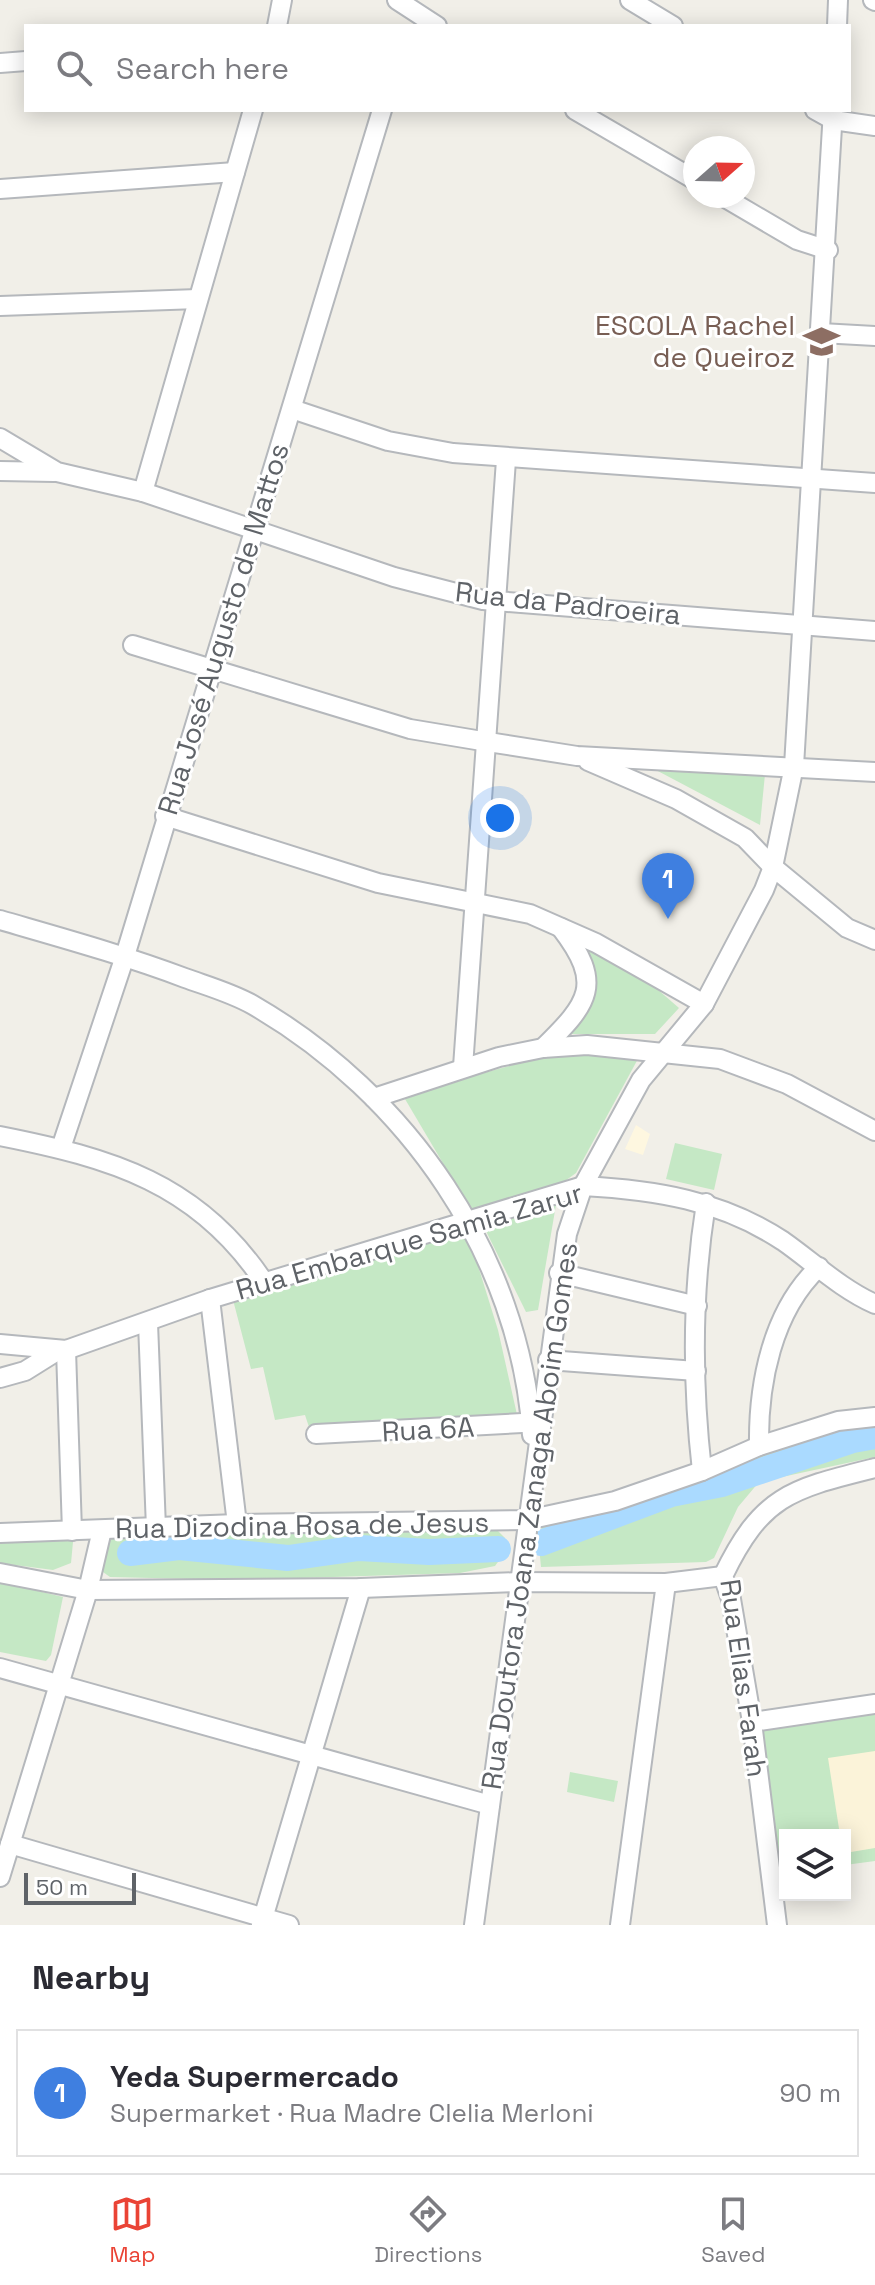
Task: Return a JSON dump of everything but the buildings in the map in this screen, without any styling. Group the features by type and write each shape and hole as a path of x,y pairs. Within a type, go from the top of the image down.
{"street":[{"path":"277,24 282,0"},
{"path":"630,0 670,24"},
{"path":"837,24 838,0"},
{"path":"404,2 405,24"},
{"path":"404,2 434,24"},
{"path":"0,63 24,61"},
{"path":"143,492 252,112"},
{"name":"Rua José Augusto de Mattos","path":"61,1148 125,956 165,816 381,112"},
{"path":"578,112 683,173"},
{"path":"833,115 875,126"},
{"name":"Rua Doutora Joana Zanaga Aboim Gomes","path":"474,1925 535,1469 536,1422 567,1234 583,1186 641,1080 704,1004 764,890 773,867 794,766 810,479 828,250 833,115"},
{"path":"0,189 235,172"},
{"path":"742,208 797,240 828,250"},
{"path":"0,306 198,299"},
{"path":"821,333 875,336"},
{"path":"292,409 415,448 506,460 650,465 875,483"},
{"name":"Rua da Padroeira","path":"0,438 57,472 143,492 394,577 498,601 875,631"},
{"path":"463,1067 472,905 488,742 506,460"},
{"path":"0,471 57,472"},
{"path":"133,645 410,729 577,756 875,772"},
{"path":"577,756 710,817 745,838 773,867 847,928 875,940"},
{"path":"165,816 378,883 472,905 530,914 559,925 704,1004"},
{"path":"0,920 125,956 251,1004 345,1069 408,1133 467,1220 499,1287 536,1422"},
{"path":"543,1048 576,1015 587,995 588,972 580,952 559,925"},
{"path":"374,1098 463,1067 543,1048 587,1045 720,1059 753,1070 824,1102 875,1131"},
{"path":"0,1136 61,1148 128,1168 168,1190 239,1246 264,1282"},
{"name":"Rua Embarque Samia Zarur","path":"62,1350 264,1282 583,1186 632,1189 706,1203 749,1220 875,1304"},
{"path":"702,1471 694,1403 697,1306 706,1203"},
{"path":"759,1446 765,1377 776,1333 804,1281 819,1267"},
{"path":"559,1273 697,1306"},
{"path":"210,1299 237,1524"},
{"path":"148,1323 156,1528"},
{"path":"0,1344 62,1350"},
{"path":"0,1378 25,1371 62,1350"},
{"path":"62,1350 72,1531"},
{"path":"548,1360 696,1371"},
{"name":"Rua Dizodina Rosa de Jesus","path":"0,1533 237,1524 527,1520 615,1501 702,1471 759,1446 838,1421 875,1417"},
{"name":"Rua 6A","path":"316,1434 536,1422"},
{"name":"Rua Elias Farah","path":"777,1925 752,1722 731,1599 723,1576 750,1525 762,1512 825,1481 875,1468"},
{"path":"0,1877 57,1682 88,1590 102,1530"},
{"path":"0,1573 88,1590 361,1588 519,1582 666,1583 723,1576"},
{"path":"620,1925 666,1583"},
{"path":"262,1921 361,1588"},
{"path":"0,1668 490,1805"},
{"path":"752,1722 875,1704"},
{"path":"10,1844 262,1921 289,1925"}],"shaded area":[{"path":"636,1125 650,1134 643,1155 625,1149"}],"green space":[{"path":"766,764 760,825 654,769"},
{"path":"581,941 642,976 679,1008 655,1034 570,1034 589,1005"},
{"path":"604,1051 639,1057 576,1173 565,1181 475,1211 470,1209 405,1099 426,1089 549,1055"},
{"path":"675,1143 722,1154 714,1190 666,1179"},
{"path":"557,1199 538,1310 526,1312 481,1221"},
{"path":"465,1224 498,1330 520,1428 313,1439 305,1415 275,1420 263,1367 251,1369 232,1296"},
{"path":"875,1424 875,1457 759,1482 738,1507 714,1558 706,1562 541,1567 538,1536 544,1523 831,1430"},
{"path":"497,1530 505,1538 503,1555 495,1566 460,1573 236,1580 110,1577 103,1572 99,1563 109,1537 118,1533"},
{"path":"0,1536 63,1536 73,1542 71,1563 53,1570 0,1563"},
{"path":"0,1582 63,1597 51,1655 46,1661 0,1652"},
{"path":"875,1709 875,1861 851,1864 851,1829 779,1829 779,1874 774,1874 753,1726"},
{"path":"570,1772 618,1781 614,1802 567,1792"}],"sand":[{"path":"875,1751 875,1848 851,1852 851,1829 839,1829 828,1758"}],"waterway":[{"path":"541,1543 671,1494 722,1484 853,1440 875,1436"},
{"path":"130,1553 179,1547 288,1558 359,1548 429,1552 498,1549"}],"place":[{"name":"ESCOLA Rachel de Queiroz","path":"821,341"},
{"name":"Yeda Supermercado","path":"668,919"}]}
